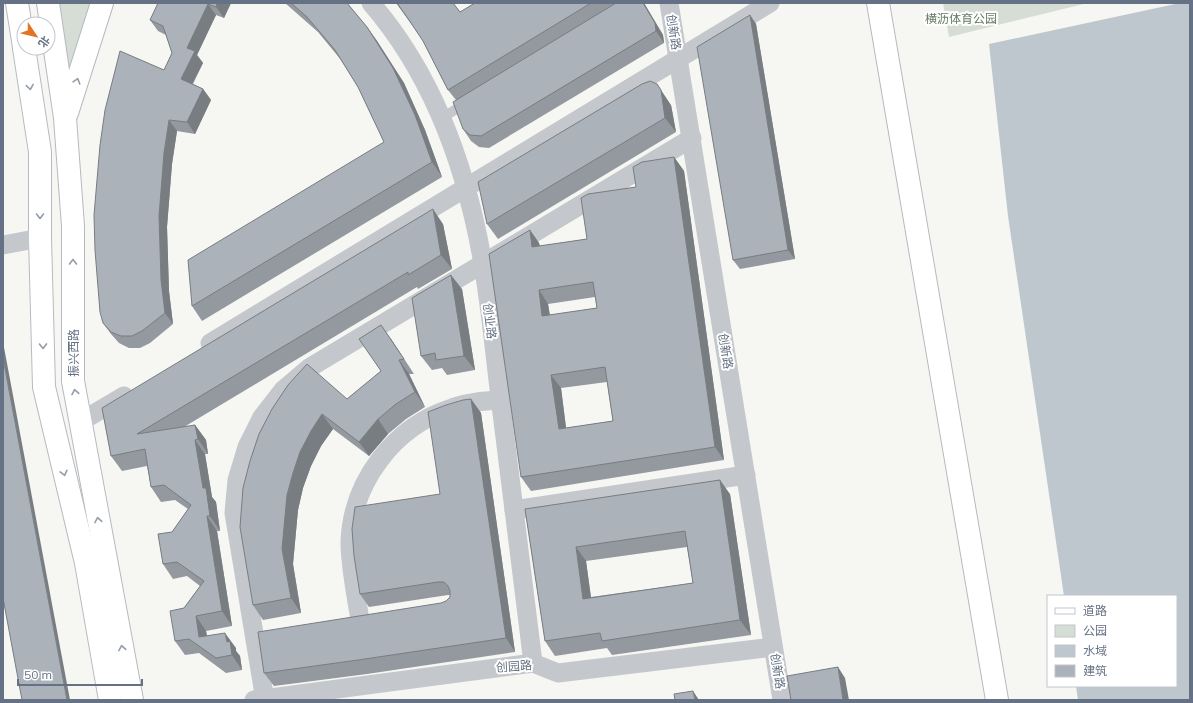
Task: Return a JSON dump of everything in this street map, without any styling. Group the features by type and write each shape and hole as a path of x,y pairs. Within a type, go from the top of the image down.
{"main road":[{"path":"17,3 19,16"},
{"name":"振兴西路","path":"48,3 65,118 73,226 73,382 132,700"},
{"path":"65,118 102,3"},
{"path":"878,3 997,700"},
{"path":"25,56 40,152 40,238 44,387 86,563 110,700"}],"street":[{"name":"创业路","path":"371,3 392,30 424,79 442,118 466,188 483,264 533,663"},
{"name":"创新路","path":"669,3 782,700"},
{"path":"195,352 770,3"},
{"path":"261,700 262,635 234,513 237,480 247,447 262,417 283,390 309,368 692,138"},
{"path":"3,245 40,238"},
{"path":"80,422 141,385"},
{"path":"360,620 351,560 350,542 356,505 363,487 372,471 393,444 421,422 452,408 484,401 500,400"},
{"path":"514,510 746,475"},
{"name":"创园路","path":"261,700 533,663 558,673 774,646"}],"lane":[{"path":"442,118 476,97"}],"green space":[{"path":"48,3 102,3 65,118 56,56 56,16 50,16"},
{"name":"横沥体育公园","path":"943,3 1088,3 949,37"}],"water":[{"path":"1180,3 1190,3 1190,700 1078,700 1076,687 1177,687 1177,595 1064,595 1008,216 989,44"}],"building":[{"path":"158,3 217,3 216,7 208,4 187,48 195,51 181,79 203,89 187,122 169,120 164,153 159,216 161,280 165,313 142,331 132,336 121,336 111,332 103,323 100,312 94,215 100,145 105,110 120,51 164,70 172,53 163,26 150,20"},
{"path":"291,3 347,3 367,27 393,68 415,115 432,162 192,306 188,260 384,142 358,87 335,50 307,17"},
{"path":"397,3 453,3 460,12 475,3 591,3 448,90 423,41"},
{"path":"616,3 643,3 655,23 656,31 481,136 470,135 463,129 453,102"},
{"path":"750,15 788,250 733,260 697,47"},
{"path":"650,81 657,84 661,90 665,118 487,224 478,182 642,84"},
{"path":"674,157 715,447 521,477 489,254 530,230 532,247 587,239 581,198 588,194 636,187 633,167 642,162","holes":["593,282 597,308 542,316 539,290","605,367 613,421 559,429 551,375"]},
{"path":"433,209 441,255 408,275 408,272 137,434 195,425 198,439 195,440 203,488 206,488 210,516 207,516 222,611 196,616 199,637 225,633 227,642 230,641 232,655 216,658 189,639 175,641 170,611 184,608 204,581 177,562 163,564 158,534 172,532 191,505 164,485 151,487 145,449 111,456 102,408"},
{"path":"451,275 464,356 436,360 435,353 421,356 412,298"},
{"path":"381,325 404,359 399,360 415,392 396,404 378,419 359,442 322,414 300,452 287,495 282,549 291,598 253,605 240,527 243,488 259,434 272,409 288,385 307,364 347,399 381,371 359,339"},
{"path":"3,358 67,700 22,700 3,598"},
{"path":"471,399 506,638 264,673 258,632 441,603 450,597 448,586 444,582 360,594 354,556 352,529 355,507 440,494 428,412 446,405"},
{"path":"720,480 740,620 602,641 600,633 545,641 525,509","holes":["685,531 693,583 583,599 576,547"]},
{"path":"838,667 843,700 791,700 787,676"},
{"path":"693,691 695,700 675,700 674,694"}]}
